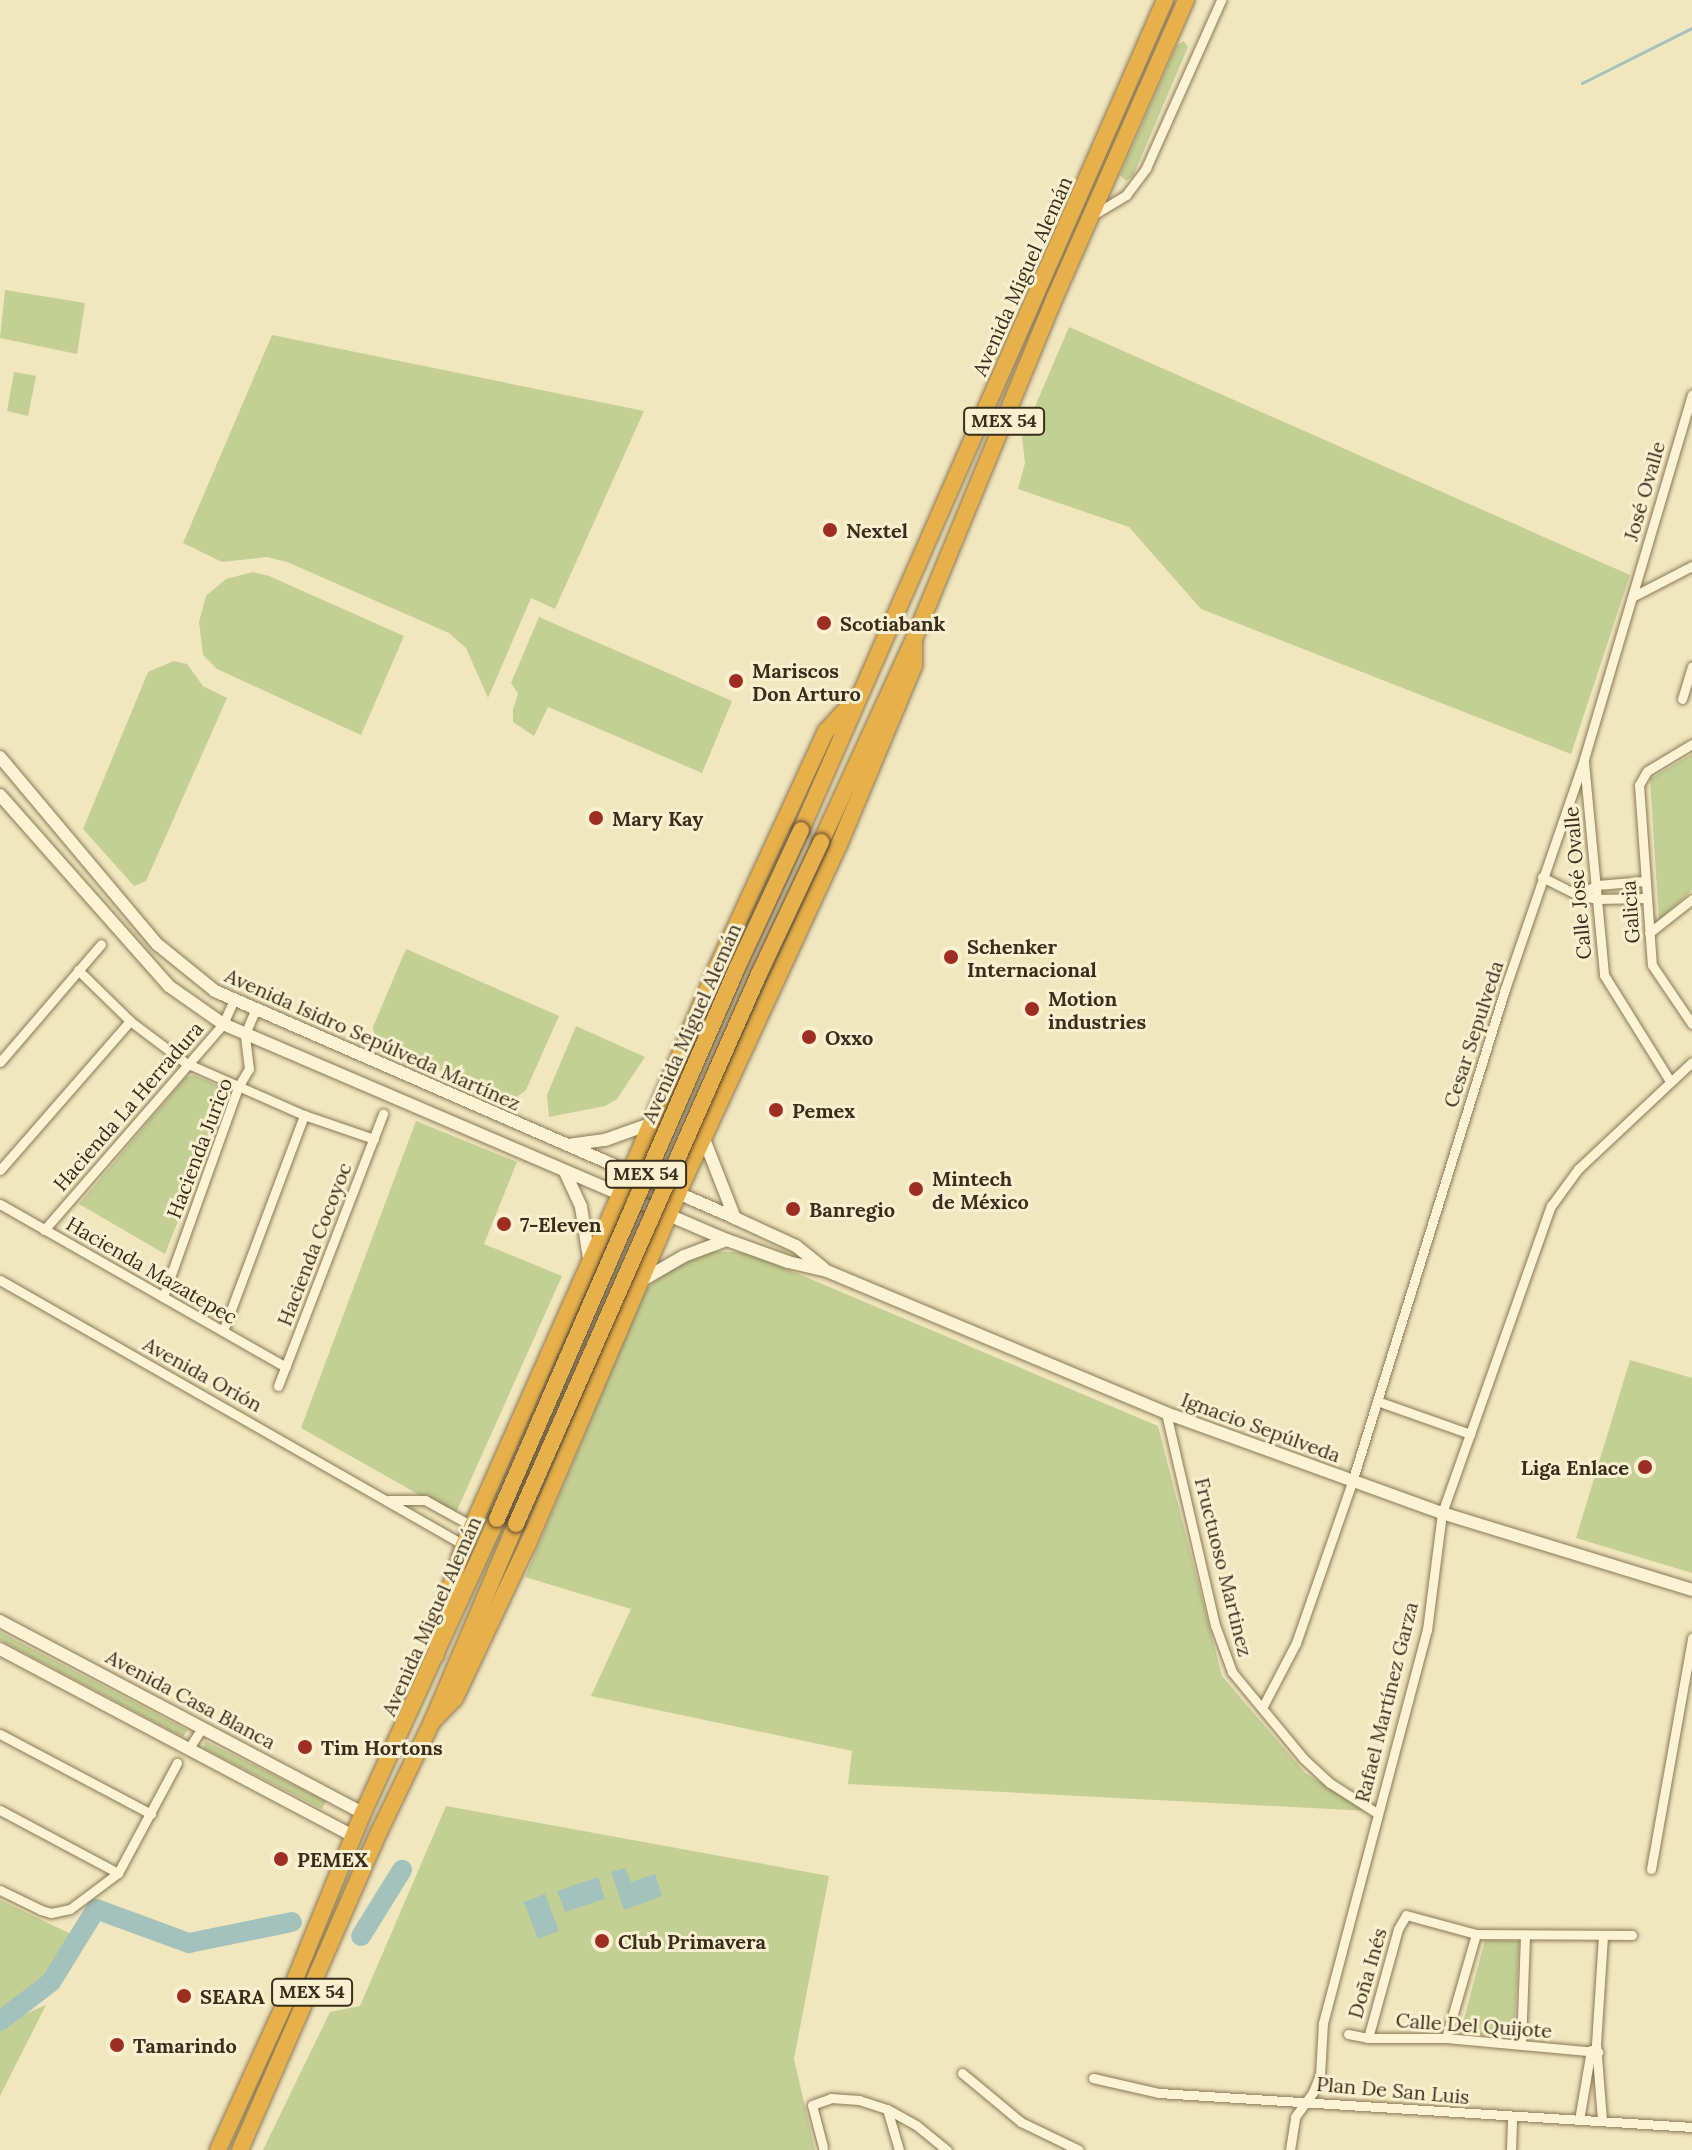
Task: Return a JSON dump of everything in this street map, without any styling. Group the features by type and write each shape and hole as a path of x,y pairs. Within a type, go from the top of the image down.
{"highway":[{"name":"Avenida Miguel Alemán","path":"218,2150 289,1994 363,1813 497,1519 730,983 801,830 1165,0"},
{"name":"Avenida Miguel Alemán","path":"240,2150 379,1832 432,1722 752,988 914,639 1090,216 1186,0"},
{"path":"432,1722 455,1698 495,1616 678,1193 839,845 914,666 914,639"},
{"path":"436,1655 442,1613 464,1545 589,1258 665,1094 717,967 826,731 860,694"},
{"path":"665,1094 669,1106 680,1114 714,1118"},
{"path":"598,1241 622,1239 636,1246 647,1264"}],"main road":[{"name":"Avenida Isidro Sepúlveda Martínez","path":"0,757 157,944 195,978 233,1002 678,1193"},
{"path":"0,795 169,986 223,1024 620,1196"},
{"path":"568,1145 605,1140 650,1124"},
{"path":"704,1139 735,1218"},
{"path":"565,1172 581,1207 589,1258"},
{"name":"Ignacio Sepúlveda","path":"678,1193 796,1246 827,1271"},
{"name":"Ignacio Sepúlveda","path":"620,1196 727,1240 788,1262 827,1271 1166,1413 1352,1482 1692,1590"},
{"path":"639,1282 684,1256 727,1240"},
{"name":"Avenida Casa Blanca","path":"0,1621 363,1813"},
{"path":"0,1649 353,1836"}],"street":[{"path":"1090,216 1126,195 1142,176 1221,0"},
{"name":"José Ovalle","path":"1632,597 1692,395"},
{"path":"1632,597 1692,566"},
{"name":"Cesar Sepulveda","path":"1262,1708 1296,1643 1352,1482 1542,877 1584,759 1632,597"},
{"path":"1682,699 1692,666"},
{"name":"Galicia","path":"1692,744 1647,771 1639,785 1652,965 1692,1024"},
{"name":"Calle José Ovalle","path":"1584,759 1604,975 1670,1081"},
{"path":"1542,877 1578,895 1597,899 1647,898"},
{"path":"1578,895 1597,885 1645,881"},
{"path":"1649,933 1692,899"},
{"path":"0,1062 101,944"},
{"path":"78,970 130,1021 186,1063 304,1115 374,1139"},
{"path":"1681,1007 1692,997"},
{"name":"Hacienda La Herradura","path":"44,1230 223,1024 233,1002"},
{"name":"Hacienda Jurico","path":"163,1297 238,1087 250,1064 245,1034 255,1011"},
{"path":"0,1170 130,1021"},
{"name":"Rafael Martínez Garza","path":"1290,2150 1295,2117 1320,2075 1323,2023 1427,1630 1442,1513 1559,1190 1670,1081 1691,1065"},
{"name":"Hacienda Cocoyoc","path":"278,1386 383,1114"},
{"path":"223,1331 304,1115"},
{"name":"Hacienda Mazatepec","path":"0,1204 286,1367"},
{"name":"Avenida Orión","path":"0,1280 464,1545"},
{"path":"1377,1401 1470,1434"},
{"name":"Fructuoso Martinez","path":"1166,1413 1225,1658 1304,1759 1330,1783 1377,1813"},
{"name":"Avenida Orión","path":"389,1500 425,1500 472,1526"},
{"path":"1651,1869 1692,1638"},
{"path":"189,1748 202,1728"},
{"path":"0,1734 151,1814"},
{"path":"0,1890 41,1910 61,1912 118,1873 177,1763"},
{"path":"0,1810 118,1873"},
{"name":"Doña Inés","path":"1368,2038 1402,1919 1411,1914 1476,1934"},
{"path":"1446,2038 1476,1934 1632,1935"},
{"path":"1521,2045 1525,1936"},
{"path":"1579,2120 1594,2049 1603,1937"},
{"name":"Calle Del Quijote","path":"1348,2034 1368,2038 1446,2038 1594,2049"},
{"path":"1594,2049 1602,2120"},
{"path":"962,2073 1021,2122 1079,2150"},
{"name":"Plan De San Luis","path":"1093,2078 1159,2093 1307,2101 1364,2109 1692,2127"},
{"path":"823,2147 812,2105 831,2098 859,2100 887,2109 916,2125 947,2150"},
{"path":"887,2109 899,2150"},
{"path":"1511,2150 1512,2117"}],"green space":[{"path":"1184,41 1188,47 1133,176 1126,181 1120,175 1177,45"},
{"path":"5,290 85,303 77,354 0,338"},
{"path":"1069,327 1630,575 1571,754 1201,609 1129,527 1018,489 1025,463 1022,437"},
{"path":"272,335 644,411 555,609 531,598 488,698 466,648 449,633 287,562 267,557 222,562 183,543"},
{"path":"14,372 36,376 28,416 7,411"},
{"path":"253,572 269,576 404,636 361,735 217,669 203,655 199,622 206,596 226,579"},
{"path":"539,617 732,701 702,773 548,707 534,736 513,722 518,694 511,683"},
{"path":"174,661 187,664 203,686 227,698 146,881 134,886 83,829 148,672"},
{"path":"1692,754 1692,890 1659,920 1650,779"},
{"path":"406,949 559,1016 526,1090 510,1102 375,1040 373,1027"},
{"path":"576,1026 645,1057 617,1099 605,1106 549,1117 547,1095"},
{"path":"194,1075 226,1089 227,1096 165,1254 79,1204 186,1077"},
{"path":"416,1121 517,1162 484,1244 562,1276 455,1515 301,1428"},
{"path":"708,1251 749,1253 1158,1426 1222,1676 1305,1773 1369,1811 848,1784 852,1751 591,1696 631,1609 525,1577 646,1289 674,1264"},
{"name":"Liga Enlace","path":"1630,1360 1692,1378 1692,1573 1576,1538"},
{"path":"0,1632 187,1730 183,1737 0,1640"},
{"path":"205,1741 326,1801 322,1809 203,1748"},
{"name":"Club Primavera","path":"446,1806 829,1876 794,2059 815,2150 263,2150 330,2012 360,2006"},
{"path":"0,1900 71,1934 49,1973 0,2014"},
{"path":"1485,1940 1519,1941 1514,2037 1460,2034"},
{"path":"46,2005 0,2096 0,2025"}],"water":[{"path":"625,1868 631,1882 655,1874 662,1896 624,1910 611,1872"},
{"path":"598,1877 605,1899 565,1912 557,1891"},
{"path":"545,1894 559,1931 538,1939 524,1902"}],"waterway":[{"path":"1582,83 1692,28"},
{"path":"361,1936 402,1870"},
{"path":"0,2021 51,1982 96,1909 189,1943 292,1922"}],"place":[{"name":"Nextel","path":"830,530"},
{"name":"Scotiabank","path":"824,623"},
{"name":"Mariscos Don Arturo","path":"736,681"},
{"name":"Mary Kay","path":"596,818"},
{"name":"Schenker Internacional","path":"951,957"},
{"name":"Motion industries","path":"1032,1009"},
{"name":"Oxxo","path":"809,1037"},
{"name":"Pemex","path":"776,1110"},
{"name":"Mintech de México","path":"916,1189"},
{"name":"Banregio","path":"793,1209"},
{"name":"7-Eleven","path":"504,1224"},
{"name":"Liga Enlace","path":"1645,1467"},
{"name":"Tim Hortons","path":"305,1747"},
{"name":"PEMEX","path":"281,1859"},
{"name":"Club Primavera","path":"602,1941"},
{"name":"SEARA","path":"184,1996"},
{"name":"Tamarindo","path":"117,2045"}]}
